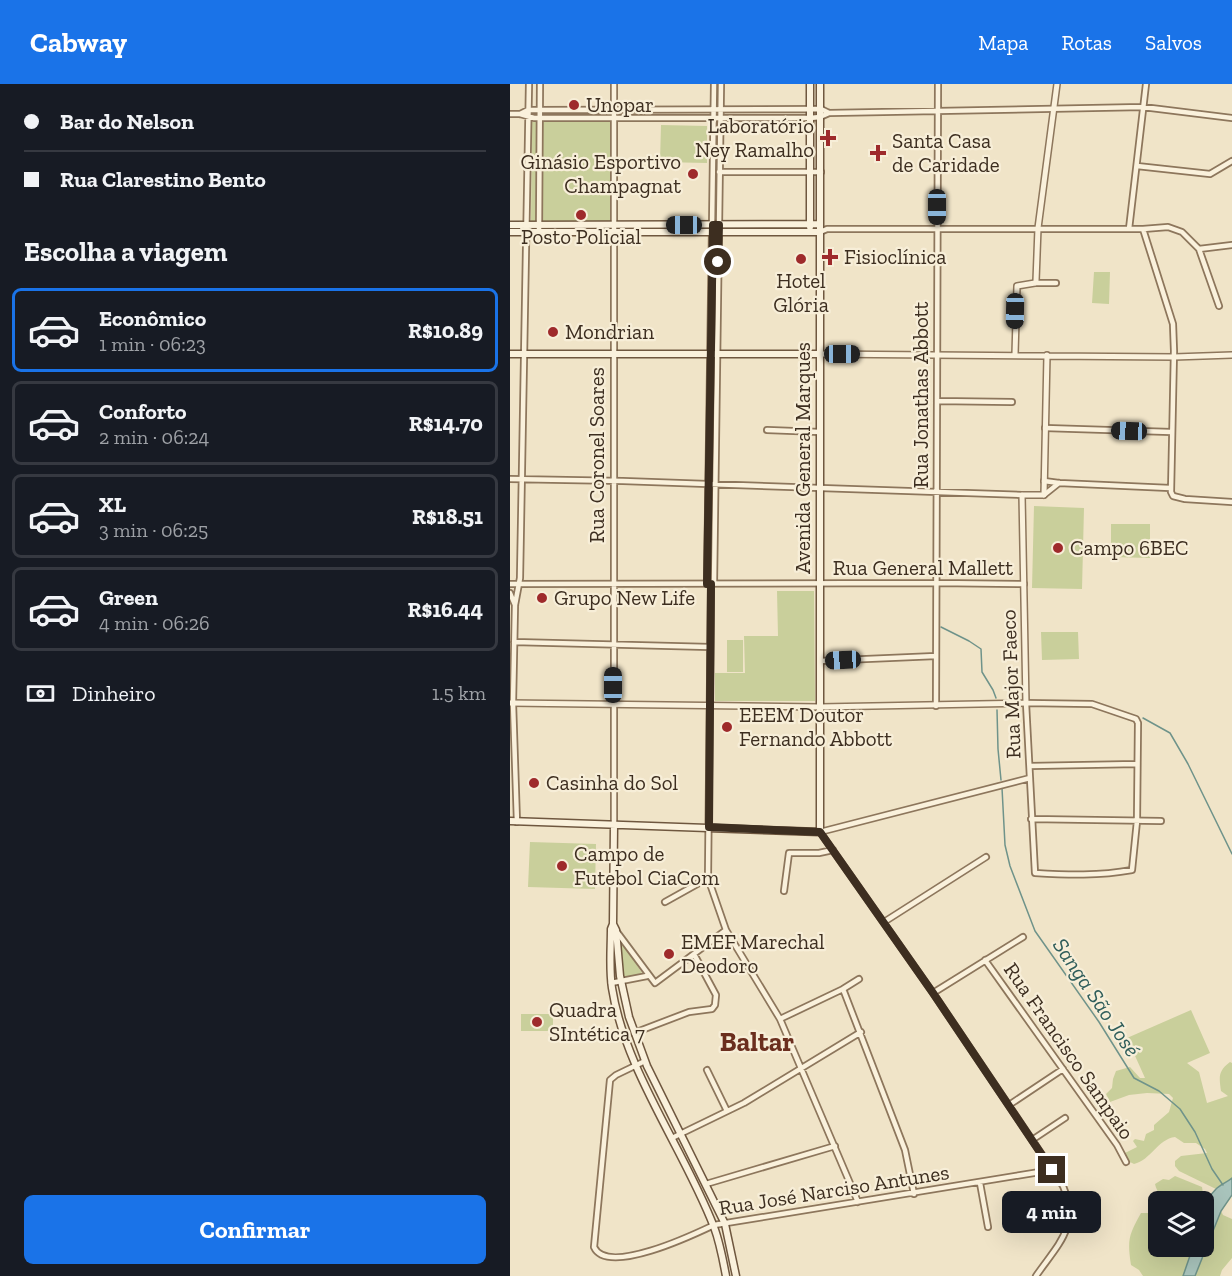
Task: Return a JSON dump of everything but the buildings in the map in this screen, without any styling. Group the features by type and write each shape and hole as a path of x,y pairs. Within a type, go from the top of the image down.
{"main road":[{"path":"810,84 810,233"},
{"name":"Avenida General Marques","path":"820,84 820,832"},
{"path":"510,225 539,229 716,228 820,224"},
{"path":"510,232 526,228"},
{"path":"716,228 820,232"},
{"path":"510,354 820,354"},
{"path":"514,821 820,832"},
{"path":"614,825 612,983 620,1021 636,1065 714,1226 726,1276"},
{"path":"613,928 621,982 634,1033 645,1061 724,1224 736,1276"}],"street":[{"path":"514,821 511,703 519,584 529,84"},
{"path":"539,229 540,84"},
{"name":"Rua Coronel Soares","path":"614,84 614,825"},
{"path":"714,84 713,172 716,228"},
{"path":"721,84 720,172 716,228 715,484 711,584 708,878 726,930 780,1019 858,1202"},
{"name":"Rua Jonathas Abbott","path":"936,705 938,84"},
{"path":"1035,283 1038,228 1057,84"},
{"path":"1129,229 1146,84"},
{"path":"510,114 520,114 528,110 614,109 820,109 828,112 1143,107 1232,118"},
{"path":"520,114 528,118 810,118 820,117 828,112"},
{"path":"1137,166 1210,174 1232,161"},
{"path":"713,172 821,172"},
{"path":"820,224 827,229"},
{"path":"820,232 827,229 1143,229 1168,227 1182,232 1199,249 1219,306"},
{"path":"1143,229 1173,324 1170,488 1173,496 1185,499 1232,502"},
{"path":"1199,249 1232,245"},
{"path":"1015,354 1017,286 1056,283"},
{"path":"711,584 708,484 714,353"},
{"path":"820,354 1174,357 1232,355"},
{"path":"1044,495 1047,355"},
{"path":"937,401 1012,402"},
{"path":"1045,428 1171,432"},
{"path":"767,430 820,432"},
{"path":"510,479 1022,495 1044,495 1059,483"},
{"path":"1044,480 1059,483 1170,488"},
{"name":"Rua Major Faeco","path":"1022,495 1026,703 1035,873 1070,876 1104,875 1132,870 1137,821"},
{"name":"Rua General Mallett","path":"510,584 937,583 1024,585"},
{"path":"510,593 516,605"},
{"path":"514,642 710,647"},
{"path":"820,661 936,656"},
{"path":"511,703 820,707 1092,704 1136,718 1138,723 1137,821"},
{"path":"1030,766 1137,764"},
{"path":"1030,778 820,832 885,922 1063,1186 1070,1211 1068,1228 1036,1276"},
{"path":"1031,819 1161,821"},
{"path":"784,891 789,853 819,853 833,850"},
{"path":"885,922 986,857"},
{"path":"665,902 708,878"},
{"path":"613,928 655,984 726,930"},
{"path":"933,993 1023,937"},
{"path":"634,1033 689,1012 711,1009 715,1005 716,995 694,954"},
{"name":"Rua Francisco Sampaio","path":"985,960 1117,1145 1126,1162"},
{"path":"612,983 647,976"},
{"path":"780,1019 859,979"},
{"path":"843,989 905,1150 914,1194"},
{"path":"672,1138 727,1112 861,1032"},
{"path":"636,1065 645,1061"},
{"name":"Rua José Narciso Antunes","path":"636,1065 610,1080 594,1247 597,1253 603,1256 626,1256 665,1247 724,1224 1052,1170"},
{"path":"1009,1105 1063,1069"},
{"path":"707,1070 727,1112"},
{"path":"1032,1140 1065,1118"},
{"path":"706,1185 835,1146"},
{"path":"980,1183 988,1227"}],"green space":[{"path":"543,119 611,119 612,223 542,223"},
{"path":"532,122 538,123 536,221 533,223 531,221"},
{"path":"661,125 707,126 707,163 660,162"},
{"path":"1094,272 1110,272 1109,304 1092,303"},
{"name":"Campo 6BEC","path":"1034,506 1084,508 1082,589 1032,588"},
{"path":"1111,524 1150,524 1150,558 1111,557"},
{"path":"777,591 814,591 815,701 715,701 715,673 745,673 744,636 778,636"},
{"path":"1041,632 1078,632 1079,659 1042,660"},
{"path":"727,640 743,640 743,672 727,672"},
{"name":"Campo de Futebol CiaCom","path":"530,842 596,844 595,889 528,887"},
{"path":"620,939 642,973 624,978"},
{"path":"1191,1010 1210,1053 1187,1063 1199,1072 1207,1103 1228,1096 1221,1091 1220,1078 1223,1068 1230,1062 1232,1063 1232,1178 1216,1189 1179,1171 1175,1166 1175,1161 1181,1156 1207,1153 1196,1143 1184,1143 1175,1137 1164,1142 1140,1162 1134,1164 1125,1157 1125,1153 1137,1147 1133,1141 1135,1139 1144,1141 1146,1134 1154,1130 1154,1125 1169,1112 1173,1098 1169,1094 1129,1095 1110,1102 1106,1094 1112,1088 1116,1071 1130,1067 1140,1078 1145,1078 1127,1038"},
{"name":"Quadra SIntética 7","path":"521,1014 553,1014 553,1031 521,1031"},
{"path":"1175,1176 1202,1187 1203,1191 1158,1191 1155,1184 1163,1179 1169,1180"},
{"path":"1221,1211 1223,1215 1232,1219 1232,1258 1220,1276 1195,1276 1203,1257 1214,1257 1214,1228"},
{"path":"1141,1213 1148,1213 1148,1257 1190,1257 1183,1276 1143,1276 1131,1265 1129,1243"}],"water":[{"path":"1232,1178 1232,1195 1221,1211 1214,1228 1214,1191"},
{"path":"1190,1257 1203,1257 1195,1276 1183,1276"}],"waterway":[{"name":"Sanga São José","path":"941,627 981,649 982,672 996,698"},
{"name":"Sanga São José","path":"997,710 1001,780"},
{"path":"1143,718 1170,733 1188,764 1232,854"},
{"name":"Sanga São José","path":"1002,788 1005,845 1010,866 1035,931 1099,1022 1134,1078 1159,1091 1180,1109 1223,1185"}],"place":[{"name":"Unopar","path":"574,105"},
{"name":"Laboratório Ney Ramalho","path":"828,138"},
{"name":"Santa Casa de Caridade","path":"878,153"},
{"name":"Ginásio Esportivo Champagnat","path":"693,174"},
{"name":"Posto Policial","path":"581,215"},
{"name":"Fisioclínica","path":"830,257"},
{"name":"Hotel Glória","path":"801,259"},
{"name":"Mondrian","path":"553,332"},
{"name":"Campo 6BEC","path":"1058,548"},
{"name":"Grupo New Life","path":"542,598"},
{"name":"EEEM Doutor Fernando Abbott","path":"727,727"},
{"name":"Casinha do Sol","path":"534,783"},
{"name":"Campo de Futebol CiaCom","path":"562,866"},
{"name":"EMEF Marechal Deodoro","path":"669,954"},
{"name":"Quadra SIntética 7","path":"537,1022"}],"district":[{"name":"Baltar","path":"757,1042"}],"route":[{"path":"718,262 719,225 713,225 707,584 711,584 709,827 820,832 885,922 1052,1170"}]}
